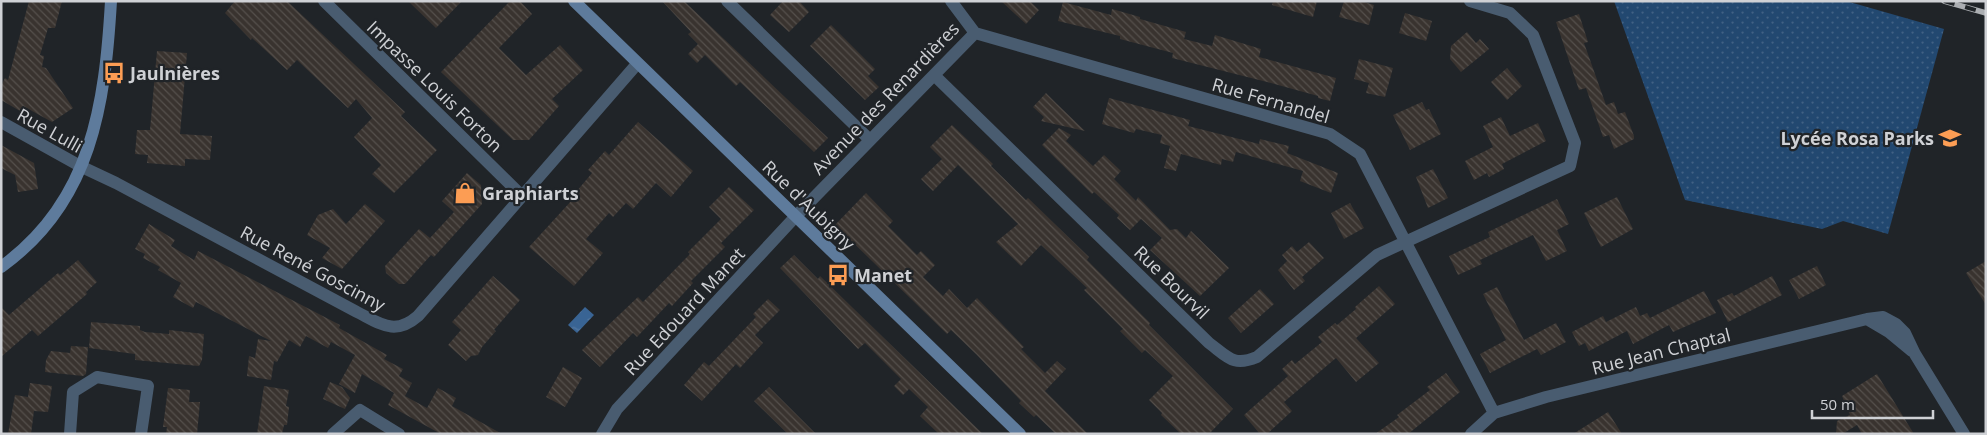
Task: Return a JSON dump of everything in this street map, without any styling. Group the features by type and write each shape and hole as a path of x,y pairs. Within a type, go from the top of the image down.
{"main road":[{"path":"1,267 32,240 54,214 82,168 95,130 102,94 108,51 111,1"},
{"name":"Rue d'Aubigny","path":"574,1 1020,434"}],"street":[{"name":"Impasse Louis Forton","path":"324,1 522,195"},
{"path":"727,1 870,140"},
{"name":"Avenue des Renardières","path":"796,216 975,33 951,1"},
{"name":"Rue Bourvil","path":"934,75 1209,344 1234,362 1242,362 1258,357 1377,254 1570,166 1575,143 1533,35 1510,13 1470,1"},
{"name":"Rue Fernandel","path":"975,33 1330,134 1360,154 1494,413"},
{"name":"Rue René Goscinny","path":"82,168 116,183 357,312 386,326 401,327 418,316 637,64"},
{"name":"Rue Lulli","path":"1,122 82,168"},
{"name":"Rue Edouard Manet","path":"602,434 618,409 796,216"},
{"name":"Rue Jean Chaptal","path":"1471,434 1494,413 1546,397 1867,319 1889,332 1914,354 1964,434"},
{"path":"70,434 73,392 97,377 148,386 141,434"},
{"path":"333,434 360,410 399,434"}],"shaded area":[{"path":"1614,1 1846,1 1944,29 1888,234 1843,221 1822,229 1685,200"}],"water":[{"path":"585,307 594,315 577,333 568,325"}],"building":[{"path":"29,1 62,1 55,28 48,28 40,55 44,56 42,67 46,68 73,108 52,122 23,106 20,111 1,100 1,86 5,78 8,80"},
{"path":"235,1 287,1 405,112 401,116 437,150 394,193 372,174 381,165 354,137 372,118 356,99 348,108 297,60 287,70 252,38 251,40 225,13"},
{"path":"408,1 462,1 436,28"},
{"path":"510,1 520,1 532,14 499,48 526,75 560,45 583,70 552,99 559,106 529,140 513,140 441,72"},
{"path":"662,1 684,1 828,138 814,152 740,82 736,86 705,55 697,63 688,54 698,44 688,34 691,32"},
{"path":"783,1 799,1 809,12 789,32 770,15"},
{"path":"1001,1 1030,1 1039,10 1026,24"},
{"path":"1273,1 1317,1 1313,17 1272,5"},
{"path":"1344,1 1361,1 1374,5 1369,25 1339,17"},
{"path":"1063,2 1111,15 1112,9 1140,17 1140,19 1186,32 1184,39 1212,46 1215,35 1261,49 1259,57 1336,78 1330,101 1271,83 1172,58 1173,53 1120,39 1120,36 1058,21"},
{"path":"1405,13 1432,21 1426,41 1399,33"},
{"path":"1579,14 1588,42 1584,43 1606,105 1614,102 1618,114 1625,112 1634,136 1634,139 1614,149 1609,135 1603,137 1586,88 1579,90 1556,22"},
{"path":"831,25 875,69 868,76 879,87 865,100 810,46"},
{"path":"1467,32 1476,43 1480,39 1489,49 1461,72 1450,59 1451,46"},
{"path":"157,51 187,53 180,134 212,136 210,160 185,159 185,166 147,163 148,155 135,154 137,130 150,130"},
{"path":"1359,59 1393,68 1385,97 1366,93 1369,83 1354,79"},
{"path":"1507,68 1522,86 1507,100 1491,82"},
{"path":"1046,93 1085,131 1041,121 1044,117 1033,107"},
{"path":"1109,98 1190,120 1188,126 1259,144 1260,139 1289,146 1287,153 1338,173 1331,193 1300,181 1303,171 1236,152 1233,162 1222,159 1221,165 1181,154 1176,171 1164,168 1170,146 1160,143 1162,135 1136,129 1134,133 1102,124"},
{"path":"1422,102 1426,110 1429,109 1441,134 1410,150 1393,115"},
{"path":"1501,117 1510,136 1538,123 1546,141 1502,164 1504,169 1489,177 1487,173 1474,180 1465,161 1493,147 1483,126"},
{"path":"638,122 693,171 671,197 656,183 633,209 626,203 613,217 609,213 586,239 603,253 574,286 529,247 573,199 571,198 592,173 588,170 605,151 609,155"},
{"path":"952,125 993,164 991,166 1026,200 1028,198 1089,257 1087,260 1233,409 1209,434 1181,434 1161,415 1162,413 1149,400 1173,376 1145,350 1142,353 1120,331 1123,329 1084,290 1087,288 1041,245 1021,266 996,242 1018,224 958,165 933,191 921,179 942,159 930,147"},
{"path":"1059,128 1071,135 1066,141 1093,166 1104,155 1121,171 1114,179 1136,201 1138,197 1170,230 1177,229 1186,238 1191,231 1229,268 1200,296 1150,250 1162,238 1141,219 1130,230 1117,218 1119,215 1094,192 1092,194 1042,145"},
{"path":"1,145 34,163 38,189 18,192 15,175 1,168"},
{"path":"1433,169 1448,198 1428,208 1416,177"},
{"path":"467,173 481,185 482,204 434,257 431,255 405,284 399,284 386,273 385,266 419,229 430,238 454,212 442,201"},
{"path":"729,187 754,210 721,243 725,247 691,281 693,283 672,306 669,303 637,337 633,333 600,367 582,350 638,297 643,302 690,254 688,252 721,219 709,207"},
{"path":"866,193 893,221 888,226 917,255 921,251 935,265 923,277 943,296 949,289 967,308 977,298 1024,347 1021,349 1045,373 1057,361 1066,369 1045,391 1088,434 1056,434 1036,415 1034,417 1019,403 1021,401 976,354 951,330 947,334 835,225"},
{"path":"1617,197 1633,229 1601,247 1584,213"},
{"path":"1557,199 1569,224 1557,230 1567,251 1546,261 1533,235 1480,260 1482,264 1458,275 1449,256 1490,237 1488,232"},
{"path":"1350,203 1364,228 1344,239 1331,213"},
{"path":"365,204 385,221 342,269 322,258 330,248 307,235 318,215 333,209 346,224"},
{"path":"149,224 175,240 171,246 194,260 198,251 340,325 339,328 387,355 384,359 403,369 399,376 412,383 405,396 427,408 438,388 456,398 452,406 502,434 441,434 388,405 394,393 362,374 355,393 339,384 355,355 331,342 328,348 306,336 300,347 289,340 277,362 274,361 271,380 247,376 249,356 255,358 258,339 271,341 196,302 193,308 173,297 181,283 158,270 160,267 143,258 145,254 135,249"},
{"path":"1309,242 1324,258 1302,277 1305,281 1294,290 1278,270 1287,261 1282,255 1292,246 1297,252"},
{"path":"794,255 818,279 820,276 983,434 939,434 920,416 928,407 909,389 903,395 894,386 901,379 865,343 858,349 780,268"},
{"path":"78,260 97,282 86,292 87,294 38,336 32,330 1,357 1,307 9,315 58,273 60,275"},
{"path":"1986,261 1986,305 1966,273"},
{"path":"1817,266 1826,285 1799,299 1789,280"},
{"path":"493,276 520,300 494,330 496,331 482,347 478,355 471,356 466,361 448,345 461,330 452,322"},
{"path":"1772,276 1782,295 1728,322 1717,300 1732,293 1734,296"},
{"path":"1379,286 1395,304 1356,338 1379,363 1356,382 1336,358 1284,402 1292,411 1267,434 1260,434 1244,415 1288,376 1282,369 1292,360 1295,364 1322,342 1318,337 1335,323 1337,325"},
{"path":"1497,287 1524,340 1556,323 1566,342 1541,355 1537,349 1490,373 1480,354 1506,340 1483,294"},
{"path":"1260,289 1274,304 1241,333 1228,318"},
{"path":"1704,291 1716,313 1673,332 1669,325 1633,344 1627,331 1589,351 1585,343 1579,346 1572,332 1603,316 1606,322 1636,307 1640,316 1647,313 1650,318"},
{"path":"768,299 780,310 755,335 763,343 740,368 736,364 702,401 684,385 704,362 709,366 756,317 753,314"},
{"path":"91,322 140,326 140,330 145,332 169,334 169,330 204,334 202,360 199,366 135,360 135,354 89,348"},
{"path":"71,346 88,347 86,374 83,376 45,372 46,360 51,351 70,353"},
{"path":"563,367 582,378 565,407 546,397"},
{"path":"1446,373 1460,392 1408,434 1375,434 1399,417 1397,415 1430,390 1427,387"},
{"path":"1877,374 1914,434 1862,434 1857,425 1844,433 1836,434 1837,421 1850,415 1842,396"},
{"path":"330,382 342,387 350,398 345,409 323,399"},
{"path":"30,383 52,386 48,412 34,411 31,434 8,434 15,395 28,397"},
{"path":"264,386 289,390 286,406 289,407 287,425 284,425 282,434 257,434"},
{"path":"769,387 816,434 788,434 754,401"},
{"path":"168,388 190,390 189,402 200,402 197,434 166,434 167,427 163,427"},
{"path":"1608,412 1622,434 1573,434"}],"railway":[{"path":"1944,1 1986,13"}],"place":[{"name":"Jaulnières","path":"114,73"},
{"name":"Lycée Rosa Parks","path":"1950,138"},
{"name":"Graphiarts","path":"465,193"},
{"name":"Manet","path":"838,275"}]}
